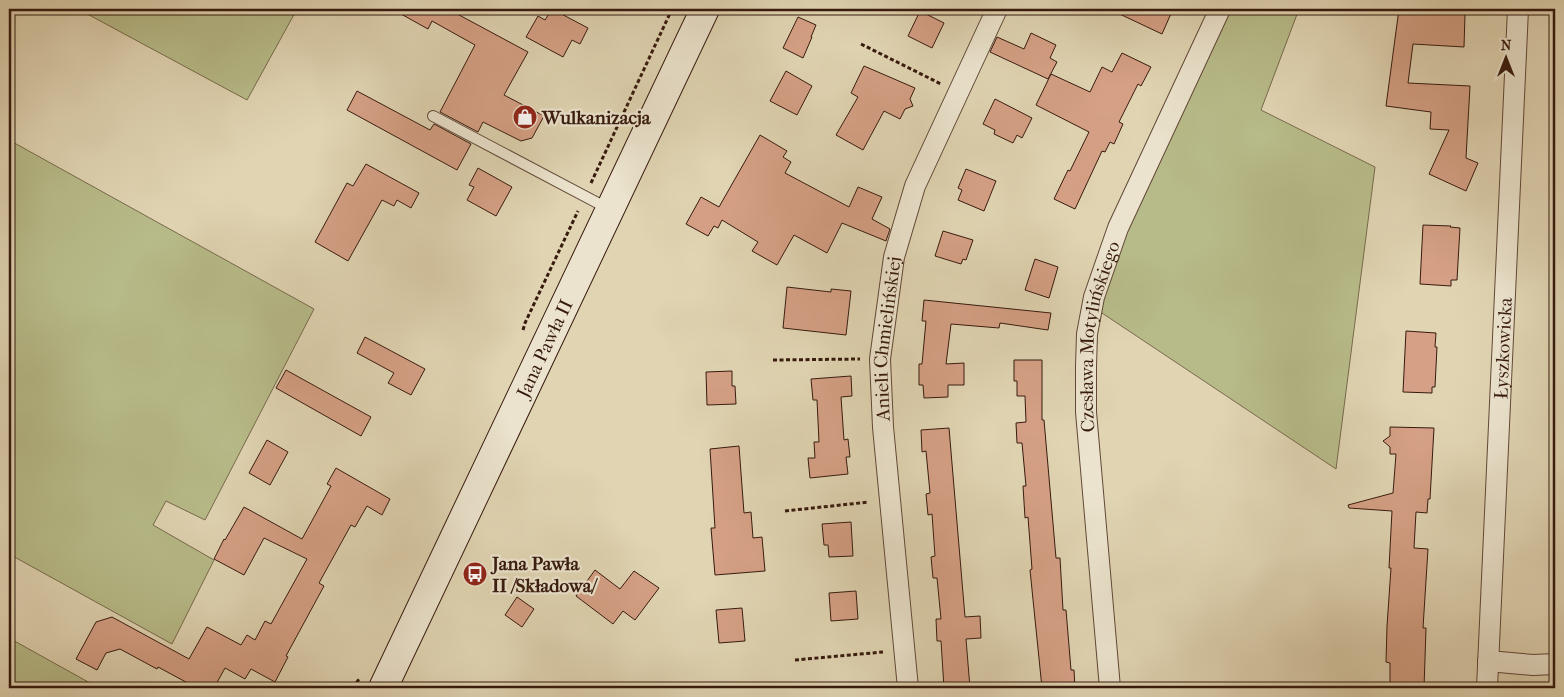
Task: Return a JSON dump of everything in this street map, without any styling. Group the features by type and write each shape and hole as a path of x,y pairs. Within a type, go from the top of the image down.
{"street":[{"name":"Jana Pawła II","path":"383,688 705,9"},
{"name":"Anieli Chmielińskiej","path":"908,688 883,427 880,359 894,257 915,186 996,9"},
{"name":"Czesława Motylińskiego","path":"1110,688 1086,412 1087,334 1094,297 1118,228 1220,9"},
{"name":"Łyszkowicka","path":"1487,688 1518,9"},
{"path":"1488,662 1533,665 1555,664"}],"lane":[{"path":"433,116 610,210"}],"path":[{"path":"861,44 957,92"},
{"path":"773,360 880,359"},
{"path":"785,511 890,500"},
{"path":"795,660 904,650"}],"green space":[{"path":"78,9 297,9 247,100"},
{"path":"1220,9 1299,9 1261,110 1375,167 1336,469 1099,311 1125,236"},
{"path":"9,140 314,309 205,520 166,501 153,525 214,560 172,644 9,554"},
{"path":"9,638 99,688 9,688"}],"building":[{"path":"392,9 448,9 528,52 504,95 544,116 532,138 521,141 483,122 478,132 440,112 475,45 432,21 428,29"},
{"path":"552,9 588,28 580,44 572,40 563,57 526,37 538,16 545,20"},
{"path":"1109,9 1173,9 1162,34"},
{"path":"1399,9 1465,14 1464,47 1413,44 1408,83 1470,86 1466,158 1478,163 1466,191 1429,174 1449,130 1430,129 1431,112 1386,106"},
{"path":"920,11 944,23 932,48 908,36"},
{"path":"798,17 816,25 803,58 783,48"},
{"path":"1031,33 1056,45 1050,58 1057,62 1048,79 990,52 997,37 1024,49"},
{"path":"1122,53 1151,67 1141,86 1138,84 1119,122 1123,124 1114,144 1110,142 1105,152 1102,151 1075,209 1054,199 1089,132 1036,105 1051,74 1090,92 1102,67 1112,72"},
{"path":"864,66 915,88 910,99 913,106 905,109 900,119 884,111 863,150 836,135 858,97 851,93"},
{"path":"786,71 812,86 797,115 770,101"},
{"path":"357,91 430,130 434,124 471,144 457,170 347,110"},
{"path":"995,99 1032,118 1022,138 1017,135 1013,143 994,134 995,130 983,124"},
{"path":"760,135 787,151 783,157 791,162 785,173 849,207 858,187 882,197 872,219 890,229 886,241 842,223 827,253 794,235 777,265 752,251 758,242 722,220 718,228 714,226 708,236 686,224 701,197 719,207"},
{"path":"366,164 419,193 411,208 397,200 394,206 382,200 348,261 315,242 347,183 353,186"},
{"path":"478,168 512,187 496,216 467,200 474,187 469,185"},
{"path":"966,169 996,181 984,211 958,200 962,190 958,188"},
{"path":"1423,225 1460,228 1457,280 1451,280 1451,286 1420,284"},
{"path":"943,231 973,240 966,260 963,259 961,264 935,256"},
{"path":"1035,259 1058,267 1049,298 1025,290"},
{"path":"787,287 831,292 831,289 851,291 846,335 783,328"},
{"path":"924,300 1051,313 1048,330 1000,323 999,328 951,324 946,364 964,363 964,385 948,385 948,397 924,398 923,385 919,385 919,364 922,364 926,321 922,321"},
{"path":"1406,331 1436,333 1435,387 1432,387 1432,393 1403,392"},
{"path":"365,337 425,369 411,395 388,383 394,373 357,353"},
{"path":"1014,360 1042,360 1042,420 1044,420 1056,558 1060,558 1063,610 1066,610 1071,670 1074,670 1075,688 1042,688 1030,570 1032,569 1028,517 1025,518 1023,486 1026,486 1022,443 1017,443 1016,423 1026,422 1025,396 1017,396 1017,381 1014,381"},
{"path":"286,370 371,417 361,436 276,388"},
{"path":"732,371 732,386 735,386 736,404 707,405 706,372"},
{"path":"851,376 852,396 841,397 844,440 848,439 850,457 846,457 848,474 810,478 808,458 815,458 814,442 819,442 817,400 813,400 811,379"},
{"path":"1390,427 1434,428 1430,499 1428,499 1427,513 1416,512 1414,548 1428,549 1423,628 1426,628 1424,688 1390,688 1390,663 1386,662 1392,511 1349,508 1348,505 1393,493 1396,454 1390,454 1390,447 1383,441 1390,436"},
{"path":"949,428 965,617 980,616 981,638 966,639 970,688 944,688 941,641 937,641 936,619 941,619 937,578 933,578 931,557 935,556 932,514 928,515 926,494 930,493 926,451 922,452 921,430"},
{"path":"267,440 288,452 270,485 249,473"},
{"path":"739,446 744,513 751,512 753,538 762,537 765,571 715,575 711,528 715,528 710,449"},
{"path":"336,468 390,499 382,515 367,506 355,527 351,525 319,583 324,586 286,656 288,657 275,682 251,669 245,679 225,668 214,688 197,688 120,649 106,653 97,670 76,659 96,622 112,617 189,659 207,627 241,645 247,635 255,640 265,621 271,624 307,559 264,538 244,575 214,559 244,507 302,539 331,486 327,484"},
{"path":"851,522 853,556 829,557 828,545 824,545 822,524"},
{"path":"595,570 620,589 634,571 659,588 635,620 623,611 613,624 576,596"},
{"path":"856,591 858,619 831,621 829,593"},
{"path":"517,597 534,609 522,627 505,615"},
{"path":"742,608 745,641 719,643 716,610"}],"place":[{"name":"Wulkanizacja","path":"525,117"},
{"name":"Jana Pawła II /Składowa/","path":"475,574"}]}
